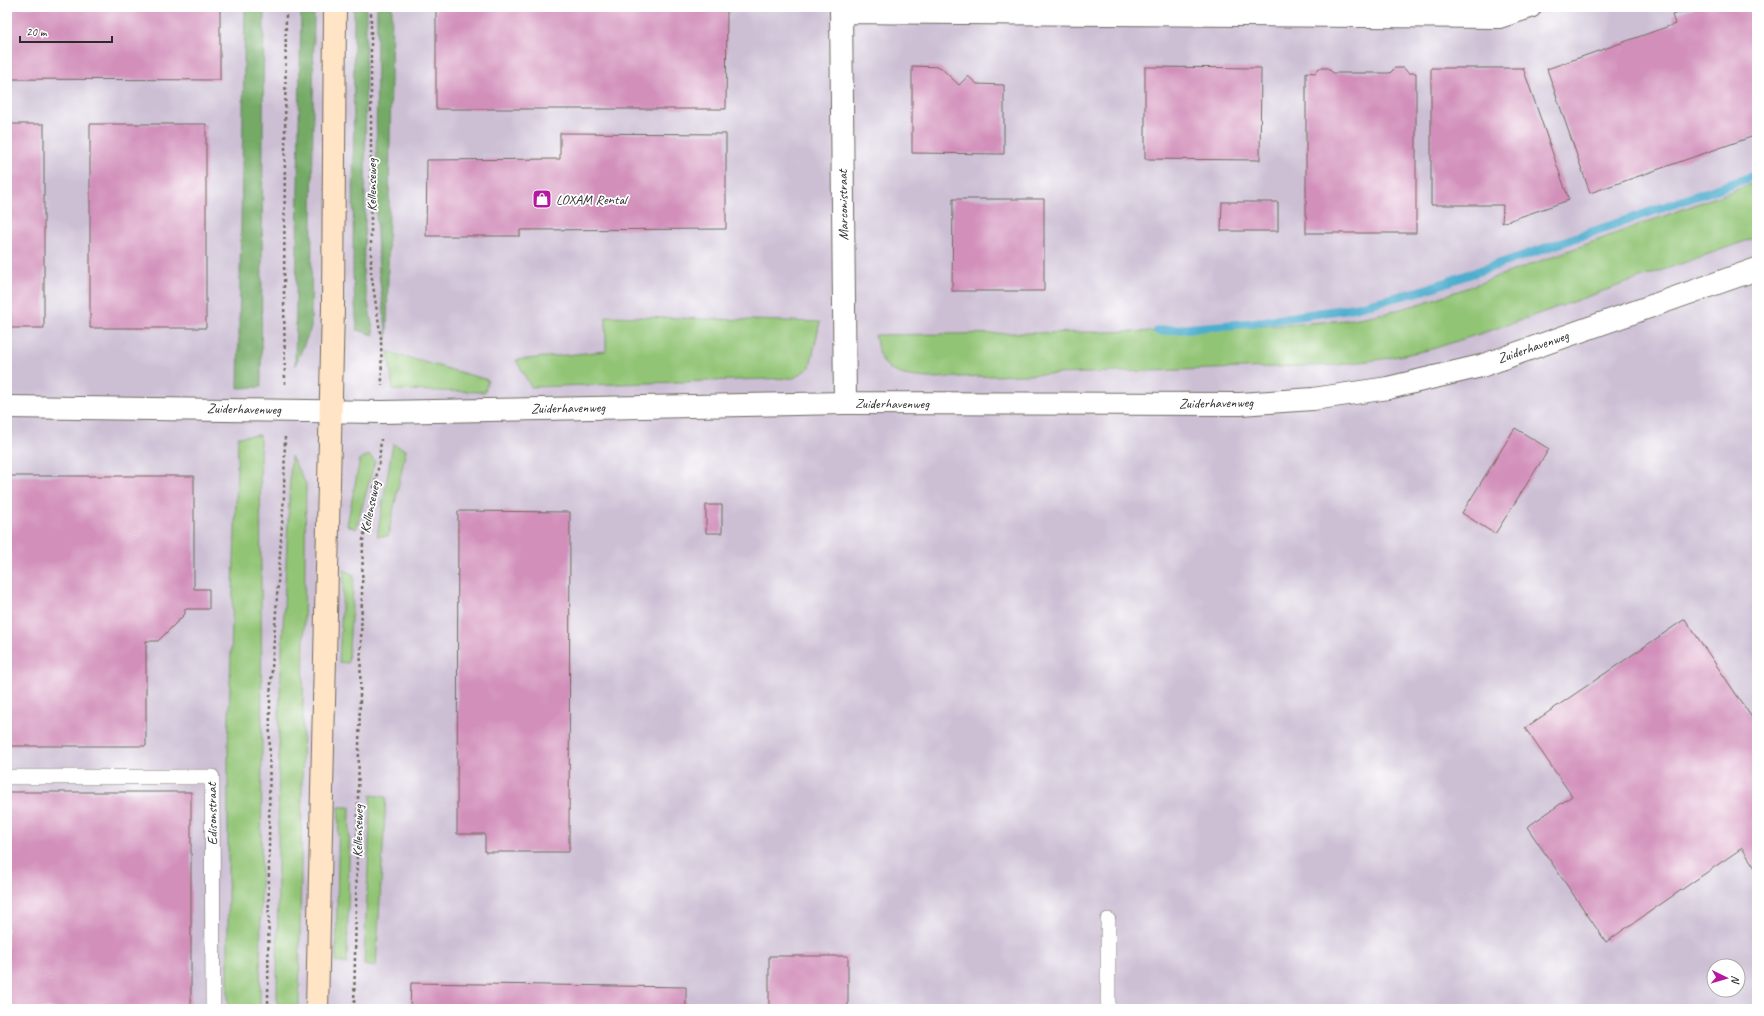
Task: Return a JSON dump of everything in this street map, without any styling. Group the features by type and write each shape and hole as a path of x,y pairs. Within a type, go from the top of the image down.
{"main road":[{"path":"317,1009 331,411 335,7"}],"street":[{"path":"841,9 1500,17 1530,7"},
{"name":"Marconistraat","path":"841,9 845,404"},
{"name":"Zuiderhavenweg","path":"7,406 382,412 845,404 1240,404 1313,400 1388,388 1481,366 1757,268"}],"lane":[{"name":"Edisonstraat","path":"7,777 212,777 212,1009"},
{"path":"1108,920 1108,1009"}],"path":[{"path":"268,1009 270,698 284,496 286,410 284,292 286,7"},
{"name":"Kellenseweg","path":"354,1009 363,540 379,464 382,412 381,338 371,272 371,7"}],"shaded area":[{"path":"7,7 1757,7 1757,1009 7,1009"}],"green space":[{"path":"245,7 264,7 261,387 238,388"},
{"path":"301,7 314,7 311,328 295,366"},
{"path":"354,7 366,7 365,226 363,275 374,335 357,330 353,276"},
{"path":"377,7 392,7 387,339 379,273 376,211"},
{"path":"1757,182 1757,237 1501,327 1429,350 1383,359 1337,365 928,378 899,374 888,367 879,354 875,335 1179,331 1347,320 1386,313 1458,291"},
{"path":"606,316 820,322 810,367 794,378 531,387 516,360 606,351"},
{"path":"388,352 488,380 485,392 393,390"},
{"path":"260,435 262,749 260,1009 228,1009 228,748 238,437"},
{"path":"393,444 406,450 388,536 377,536"},
{"path":"369,455 375,461 356,529 347,525 360,459"},
{"path":"291,456 306,484 299,1009 277,1009 279,715"},
{"path":"344,570 354,575 348,663 339,662"},
{"path":"371,795 386,797 376,967 364,965"},
{"path":"339,807 350,807 347,964 336,962"}],"building":[{"path":"7,7 220,7 220,80 7,79"},
{"path":"436,7 727,7 726,109 436,109"},
{"path":"1696,7 1757,7 1757,135 1590,193 1547,69 1675,24 1672,15"},
{"path":"912,66 940,67 959,85 968,76 977,84 1004,85 1004,154 912,153"},
{"path":"1145,67 1261,68 1260,160 1145,159"},
{"path":"1319,68 1328,68 1333,73 1390,73 1395,68 1404,68 1408,73 1416,73 1416,233 1306,233 1306,72 1315,73"},
{"path":"1431,68 1523,68 1569,200 1502,223 1503,205 1431,205"},
{"path":"7,124 44,124 44,328 7,328"},
{"path":"90,124 206,124 206,328 90,328"},
{"path":"560,133 726,134 726,229 520,230 520,236 426,236 427,160 560,159"},
{"path":"953,199 1044,199 1044,291 952,291"},
{"path":"1222,202 1278,202 1278,231 1221,231"},
{"path":"1515,428 1549,449 1495,534 1462,513"},
{"path":"7,476 194,476 194,589 209,589 209,609 185,609 185,614 158,641 146,641 146,746 7,746"},
{"path":"706,505 722,505 722,533 706,533"},
{"path":"458,511 570,512 569,852 485,852 485,834 457,834"},
{"path":"1685,619 1757,725 1757,871 1742,848 1606,942 1527,827 1572,796 1525,728"},
{"path":"7,792 191,792 191,1009 7,1009"},
{"path":"769,956 848,956 848,1009 769,1009"},
{"path":"411,983 686,987 686,1009 410,1009"}],"waterway":[{"path":"1158,331 1254,323 1352,308 1421,291 1757,175"}],"place":[{"name":"LOXAM Rental","path":"542,199"}]}
